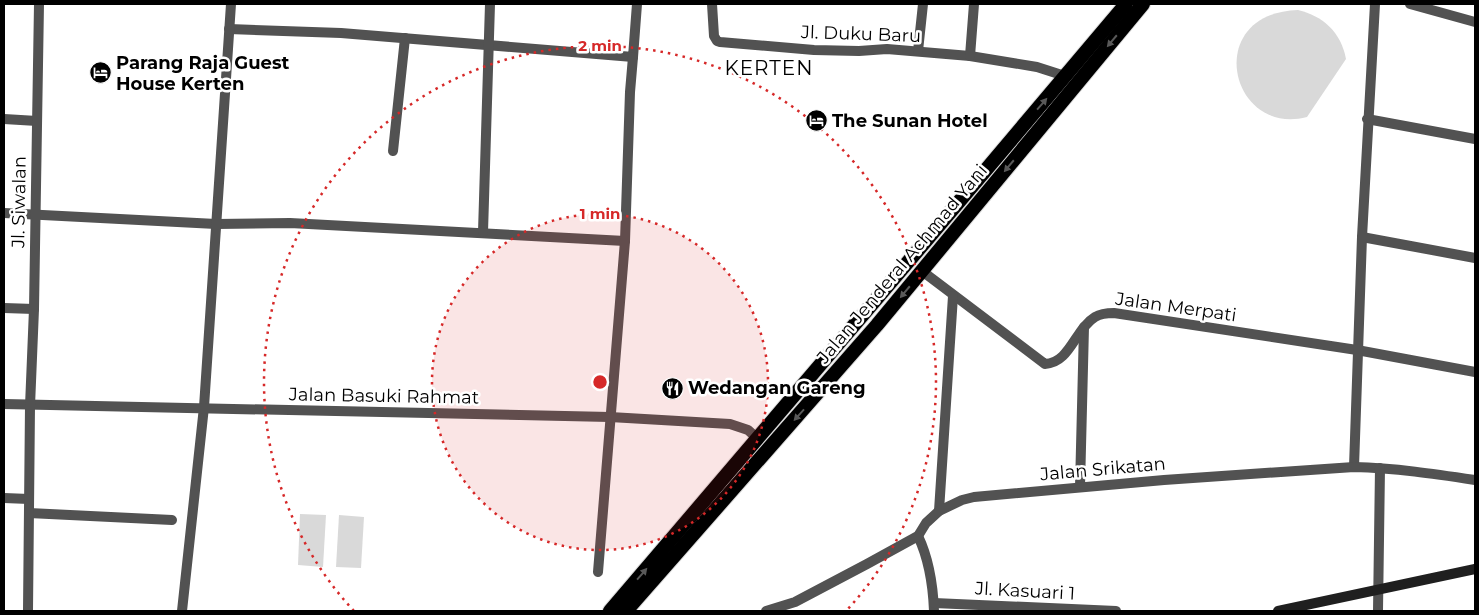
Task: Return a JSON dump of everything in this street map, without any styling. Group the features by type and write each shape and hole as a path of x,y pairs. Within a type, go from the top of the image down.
{"highway":[{"name":"Jalan Jenderal Achmad Yani","path":"610,611 812,376 1126,4"},
{"name":"Jalan Jenderal Achmad Yani","path":"626,611 824,386 922,271 1143,4"},
{"path":"812,376 824,386"},
{"path":"758,439 769,448"}],"main road":[{"path":"1278,611 1475,570"}],"street":[{"name":"Jl. Siwalan","path":"28,611 30,406 34,309 39,4"},
{"path":"182,611 204,408 231,4"},
{"path":"483,232 484,147 490,4"},
{"path":"598,572 625,241 630,92 637,4"},
{"name":"Jl. Duku Baru","path":"712,4 714,36 720,42 814,50 859,51 887,49 970,56 1047,69 1065,76"},
{"path":"918,51 923,4"},
{"path":"970,56 974,4"},
{"path":"1354,467 1367,119 1375,4"},
{"path":"1410,4 1475,22"},
{"path":"229,29 341,33 633,57"},
{"path":"393,151 405,38"},
{"path":"4,119 37,121"},
{"path":"1367,119 1475,139"},
{"path":"4,213 216,224 290,223 625,241"},
{"path":"1362,237 1475,258"},
{"name":"Jalan Merpati","path":"922,271 1045,364 1054,363 1062,357 1084,327 1094,317 1114,313 1357,350 1475,372"},
{"path":"939,511 954,296"},
{"path":"4,308 34,309"},
{"path":"1080,488 1084,327"},
{"name":"Jalan Basuki Rahmat","path":"4,404 610,417 735,425 748,430 758,439"},
{"name":"Jalan Srikatan","path":"766,611 804,598 918,536 926,523 939,511 962,500 974,497 1164,480 1354,467 1380,468 1475,480"},
{"path":"1378,611 1380,468"},
{"path":"4,498 29,499"},
{"path":"29,512 172,520"},
{"path":"918,536 925,553 934,607"},
{"name":"Jl. Kasuari 1","path":"934,607 1116,611"}],"shaded area":[{"path":"1298,10 1315,16 1330,27 1344,49 1346,59 1307,117 1280,118 1259,109 1245,93 1237,72 1238,50 1248,31 1268,16"},
{"path":"300,514 326,515 323,567 298,565"},
{"path":"339,515 364,517 361,568 336,567"}],"place":[{"name":"Parang Raja Guest House Kerten","path":"100,73"},
{"name":"The Sunan Hotel","path":"816,121"},
{"name":"Wedangan Gareng","path":"672,388"}],"district":[{"name":"KERTEN","path":"769,68"}]}
